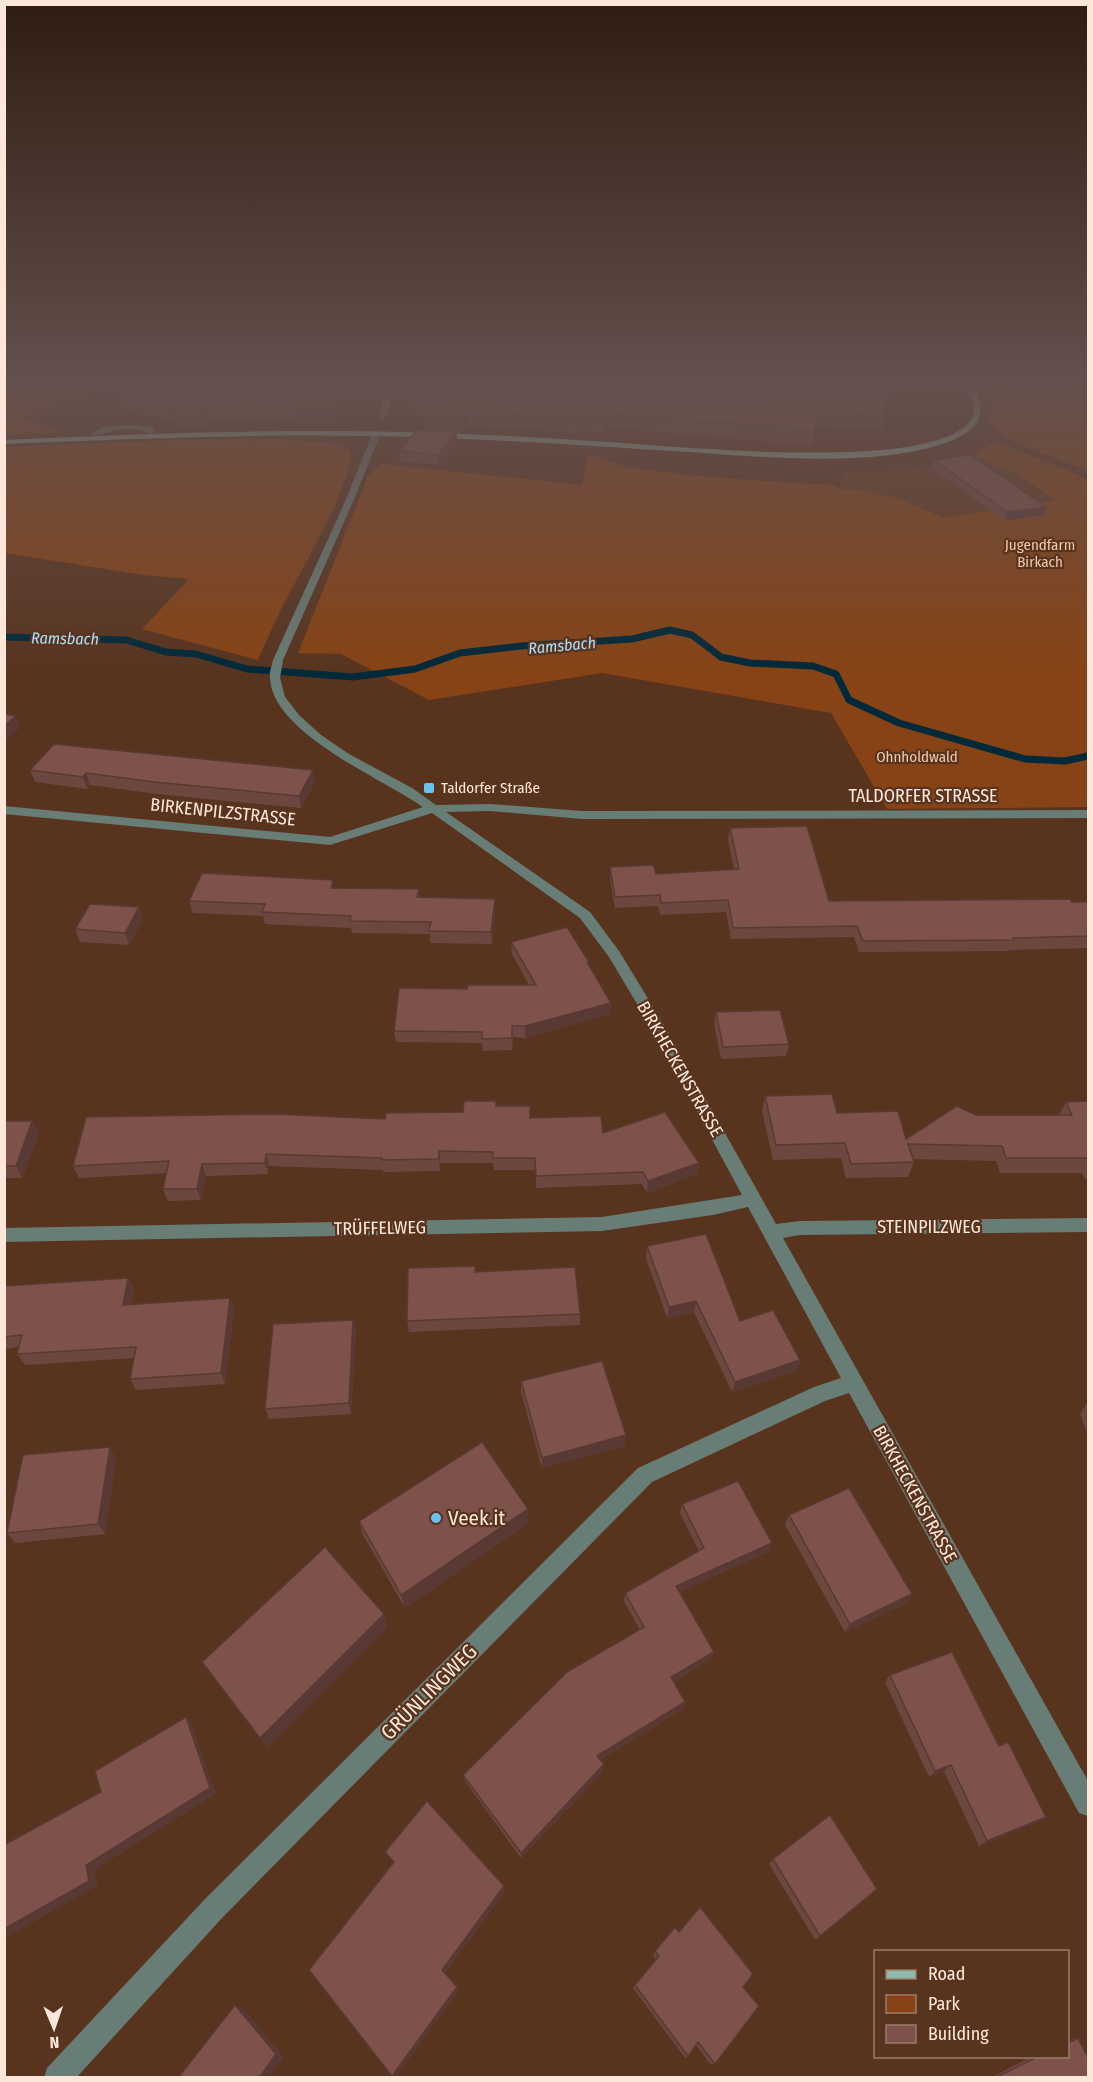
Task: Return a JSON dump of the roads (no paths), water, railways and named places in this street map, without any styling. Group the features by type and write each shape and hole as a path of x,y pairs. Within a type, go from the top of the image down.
{"street":[{"name":"BIRKHECKENSTRASSE","path":"358,480 278,660 275,678 280,697 295,717 317,737 434,809 585,915 614,954 661,1032 982,1616 1089,1804"},
{"name":"TALDORFER STRASSE","path":"434,809 477,806 582,815 1089,814"},
{"name":"BIRKENPILZSTRASSE","path":"4,810 330,841 350,837 394,819 434,809"},
{"name":"TRÜFFELWEG","path":"4,1235 602,1224 713,1208 754,1199"},
{"name":"STEINPILZWEG","path":"771,1232 800,1228 1089,1225"},
{"name":"GRÜNLINGWEG","path":"57,2078 214,1908 645,1475 821,1393 855,1382"}],"waterway":[{"name":"Ramsbach","path":"4,637 126,640 166,652 196,654 247,669 353,677 415,669 460,653 521,646 632,639 670,630 692,635 721,657 750,663 813,666 836,674 849,700 899,723 1025,759 1065,761 1088,756"}],"place":[{"name":"Taldorfer Straße","path":"429,788"},
{"name":"Veek.it","path":"436,1518"}],"park label":[{"name":"Jugendfarm Birkach","path":"1040,554"},
{"name":"Ohnholdwald","path":"917,757"}]}
